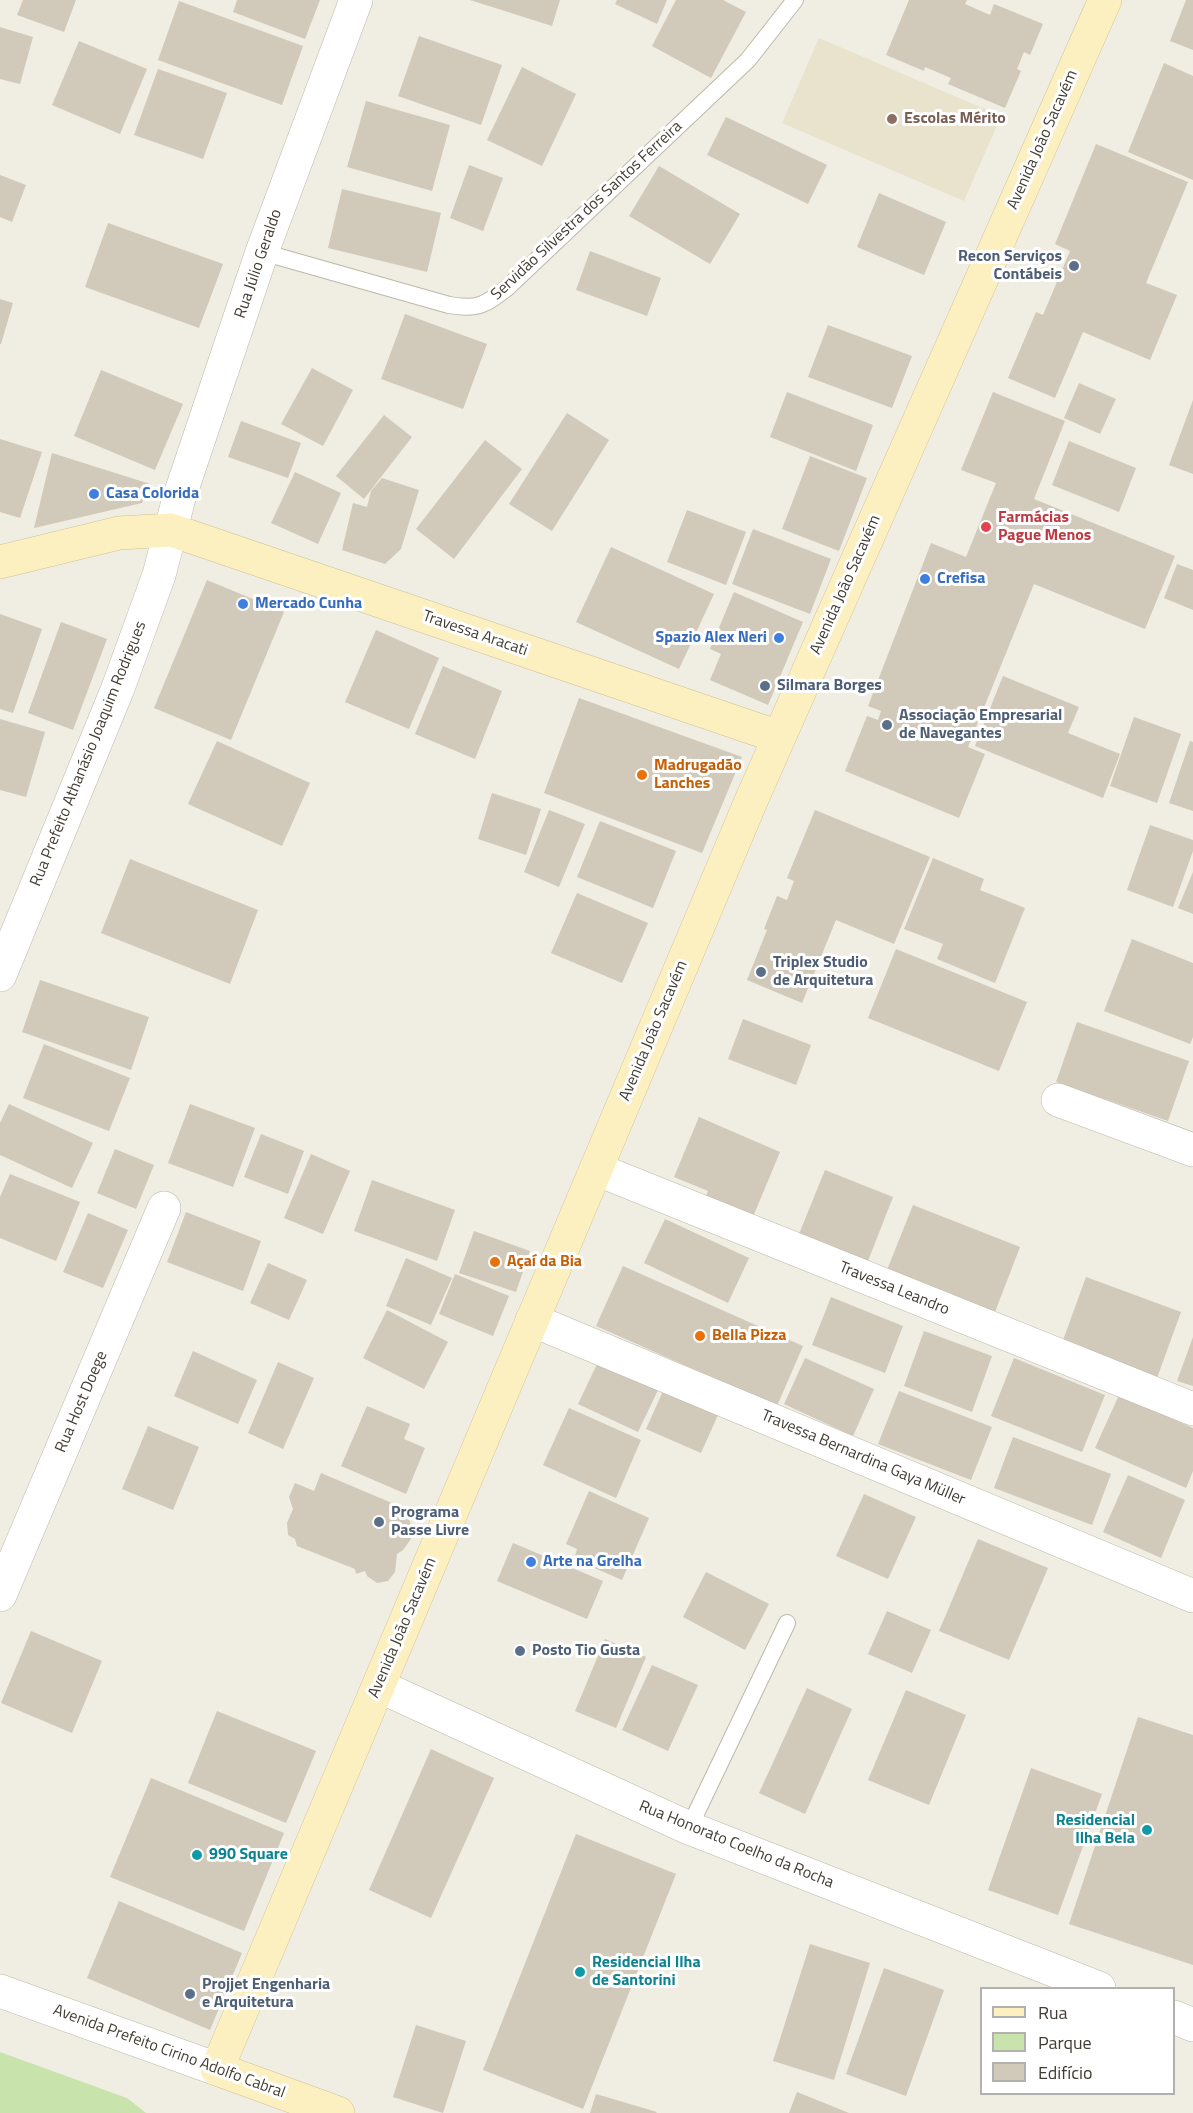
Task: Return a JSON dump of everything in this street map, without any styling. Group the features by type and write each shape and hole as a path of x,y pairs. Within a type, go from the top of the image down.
{"main road":[{"name":"Avenida João Sacavém","path":"217,2069 779,737 1105,0"},
{"name":"Travessa Aracati","path":"171,530 779,737"},
{"path":"0,562 119,533 171,530"},
{"name":"Avenida Prefeito Cirino Adolfo Cabral","path":"217,2069 338,2113"}],"street":[{"name":"Rua Júlio Geraldo","path":"171,530 179,498 262,252 356,0"},
{"name":"Rua Prefeito Athanásio Joaquim Rodrigues","path":"0,975 118,688 159,575 171,530"},
{"path":"1058,1100 1193,1150"},
{"name":"Travessa Leandro","path":"596,1169 1193,1409"},
{"name":"Rua Host Doege","path":"0,1595 164,1208"},
{"name":"Travessa Bernardina Gaya Müller","path":"532,1320 1193,1596"},
{"name":"Rua Honorato Coelho da Rocha","path":"379,1686 689,1828 1094,1987"},
{"name":"Avenida Prefeito Cirino Adolfo Cabral","path":"0,1991 217,2069"},
{"path":"1175,2019 1193,2025"}],"lane":[{"name":"Servidão Silvestra dos Santos Ferreira","path":"262,252 449,305 470,309 487,303 507,288 706,102 748,60 795,0"},
{"path":"689,1828 788,1623"}],"shaded area":[{"name":"Escolas Mérito","path":"819,38 1001,116 964,201 782,123"}],"green space":[{"path":"0,2052 127,2098 146,2113 0,2113"}],"building":[{"path":"23,0 76,0 64,32 17,15"},
{"path":"237,0 320,0 305,39 233,12"},
{"path":"470,0 560,0 552,26"},
{"path":"617,0 667,0 657,24 615,4"},
{"path":"676,0 723,0 746,12 711,78 652,46"},
{"path":"909,0 967,0 965,4 990,15 994,4 1043,24 1030,55 1024,52 1017,69 1021,71 1005,108 948,84 951,78 925,67 924,71 886,55"},
{"path":"1186,0 1193,0 1193,50 1170,41"},
{"path":"179,1 303,46 282,105 158,60"},
{"path":"0,27 33,37 20,84 0,79"},
{"path":"419,36 502,65 481,125 398,96"},
{"path":"79,41 147,69 120,134 52,105"},
{"path":"1164,63 1193,76 1193,180 1128,152"},
{"path":"522,67 576,94 542,166 487,140"},
{"path":"158,69 227,93 203,159 134,135"},
{"path":"366,101 450,125 432,191 347,167"},
{"path":"726,117 827,165 808,204 707,155"},
{"path":"1096,144 1188,182 1146,283 1177,295 1150,360 1083,332 1055,398 1008,378 1036,312 1043,315 1070,251 1055,244"},
{"path":"469,165 503,178 483,231 450,218"},
{"path":"659,166 740,214 710,264 629,216"},
{"path":"0,175 26,185 12,222 0,217"},
{"path":"342,189 441,213 427,272 328,248"},
{"path":"879,193 946,222 924,275 857,247"},
{"path":"108,223 223,264 199,328 85,287"},
{"path":"590,251 661,278 647,316 576,290"},
{"path":"0,299 13,303 1,344 0,344"},
{"path":"405,314 487,344 463,409 381,379"},
{"path":"828,325 912,356 892,408 808,377"},
{"path":"312,368 353,390 323,446 281,424"},
{"path":"101,370 183,404 155,470 74,436"},
{"path":"1079,383 1116,399 1100,434 1064,418"},
{"path":"787,392 873,425 856,471 770,437"},
{"path":"993,392 1065,421 1034,499 1175,556 1145,629 1034,584 968,747 985,754 959,818 845,771 867,716 878,720 881,711 868,706 931,543 966,557 996,483 961,470"},
{"path":"1193,400 1193,474 1169,465"},
{"path":"567,413 609,440 552,531 509,504"},
{"path":"384,415 412,437 364,499 336,476"},
{"path":"241,421 301,443 288,478 228,457"},
{"path":"0,439 42,452 20,518 0,512"},
{"path":"485,440 522,469 454,559 416,529"},
{"path":"1069,441 1136,468 1119,512 1052,485"},
{"name":"Casa Colorida","path":"52,453 150,484 142,503 34,528"},
{"path":"810,456 867,478 839,551 782,529"},
{"path":"295,472 341,493 318,544 271,523"},
{"path":"382,478 419,490 401,549 385,564 342,550 353,503 367,507 371,491"},
{"path":"687,510 746,532 726,585 667,562"},
{"path":"753,529 831,559 810,614 732,584"},
{"path":"611,547 714,594 679,669 576,622"},
{"path":"1177,564 1193,570 1193,610 1164,598"},
{"path":"207,580 284,612 231,740 154,708"},
{"path":"734,592 803,622 768,705 710,680 721,654 710,649"},
{"path":"0,614 42,629 13,713 0,709"},
{"path":"61,622 107,639 73,730 28,713"},
{"path":"376,630 439,658 409,729 345,702"},
{"path":"443,666 502,691 475,759 415,734"},
{"path":"1003,676 1079,707 1068,733 1120,754 1103,798 975,746"},
{"name":"Madrugadão Lanches","path":"579,698 742,757 702,853 544,793"},
{"path":"1134,717 1181,734 1157,803 1110,786"},
{"path":"0,719 45,732 26,797 0,790"},
{"path":"217,741 310,783 282,846 188,804"},
{"path":"1190,741 1193,742 1193,811 1169,803"},
{"path":"492,793 541,809 526,855 478,839"},
{"path":"549,810 585,824 559,887 524,872"},
{"path":"815,810 930,857 894,944 836,920 802,1003 747,980 767,930 764,929 777,896 787,900 794,881 787,878"},
{"path":"600,821 676,851 653,908 577,877"},
{"path":"1150,825 1193,840 1193,851 1173,907 1127,890"},
{"path":"933,858 984,879 980,890 1025,908 995,983 937,959 943,944 904,929"},
{"path":"130,859 258,910 230,984 101,933"},
{"path":"1193,872 1193,914 1178,908"},
{"path":"577,893 648,923 622,983 551,953"},
{"path":"1132,939 1193,963 1193,1037 1190,1044 1104,1011"},
{"path":"896,949 1027,1002 999,1071 868,1018"},
{"path":"40,980 149,1017 131,1070 22,1032"},
{"path":"743,1019 811,1045 796,1085 728,1059"},
{"path":"1077,1022 1189,1061 1168,1121 1056,1082"},
{"path":"44,1044 130,1078 109,1131 23,1098"},
{"path":"9,1104 93,1143 72,1188 0,1155 0,1123"},
{"path":"190,1104 255,1128 233,1187 168,1163"},
{"path":"699,1117 780,1152 750,1224 703,1203 708,1191 674,1177"},
{"path":"261,1134 304,1151 288,1194 244,1177"},
{"path":"115,1149 154,1165 136,1209 97,1193"},
{"path":"311,1154 350,1171 323,1234 284,1218"},
{"path":"825,1170 893,1197 868,1261 799,1234"},
{"path":"10,1174 80,1202 56,1261 0,1238 0,1197"},
{"path":"372,1180 455,1210 437,1261 354,1231"},
{"path":"913,1205 1020,1247 995,1312 887,1270"},
{"path":"186,1212 261,1241 243,1291 167,1262"},
{"path":"88,1213 128,1230 103,1288 63,1272"},
{"path":"665,1219 749,1258 728,1303 644,1263"},
{"name":"Açaí da Bia","path":"474,1231 530,1251 516,1292 459,1273"},
{"path":"406,1258 452,1278 431,1325 386,1306"},
{"path":"268,1263 307,1280 289,1320 250,1303"},
{"name":"Bella Pizza","path":"623,1266 803,1346 777,1406 596,1326"},
{"path":"455,1274 509,1296 493,1336 439,1314"},
{"path":"1086,1277 1181,1312 1157,1378 1062,1343"},
{"path":"831,1297 903,1326 885,1373 812,1345"},
{"path":"387,1310 448,1342 424,1389 363,1358"},
{"path":"924,1331 992,1356 972,1412 904,1386"},
{"path":"1193,1337 1193,1386 1177,1381"},
{"path":"193,1351 257,1380 238,1424 174,1396"},
{"path":"805,1358 874,1389 853,1436 784,1404"},
{"path":"1014,1358 1105,1395 1082,1452 991,1416"},
{"path":"599,1360 659,1388 638,1432 578,1404"},
{"path":"278,1362 314,1378 283,1449 248,1433"},
{"path":"663,1391 718,1415 701,1453 646,1429"},
{"path":"899,1391 992,1427 971,1480 878,1444"},
{"path":"1119,1395 1193,1428 1193,1471 1186,1488 1095,1448"},
{"path":"367,1406 410,1424 404,1439 425,1448 406,1494 341,1466"},
{"path":"569,1408 641,1440 616,1498 543,1465"},
{"path":"148,1426 199,1447 173,1510 122,1489"},
{"path":"1013,1437 1111,1474 1092,1525 994,1488"},
{"path":"321,1473 406,1509 411,1525 411,1539 397,1554 395,1572 388,1581 377,1583 367,1576 365,1571 356,1574 355,1569 297,1546 295,1539 288,1535 287,1523 293,1509 289,1497 295,1483 314,1491"},
{"path":"1128,1475 1185,1500 1161,1558 1103,1532"},
{"path":"589,1491 649,1518 622,1580 574,1559 577,1549 566,1544"},
{"path":"864,1494 916,1517 888,1579 836,1556"},
{"path":"978,1539 1048,1568 1009,1660 939,1631"},
{"name":"Arte na Grelha","path":"513,1543 603,1581 587,1619 497,1581"},
{"path":"706,1572 769,1604 745,1650 683,1617"},
{"path":"887,1611 931,1630 912,1673 868,1654"},
{"path":"31,1631 102,1661 72,1733 1,1703"},
{"path":"605,1639 646,1657 616,1728 575,1711"},
{"path":"652,1665 698,1685 668,1751 622,1730"},
{"path":"807,1688 852,1709 805,1814 759,1793"},
{"path":"906,1690 966,1715 929,1805 868,1780"},
{"path":"217,1711 316,1751 286,1823 188,1783"},
{"name":"Residencial Ilha Bela","path":"1138,1717 1193,1735 1193,1965 1069,1924"},
{"path":"431,1749 494,1778 431,1918 369,1890"},
{"path":"1031,1768 1102,1794 1058,1915 988,1890"},
{"name":"990 Square","path":"151,1778 284,1833 244,1931 110,1877"},
{"name":"Residencial Ilha de Santorini","path":"576,1834 676,1874 583,2109 483,2070"},
{"path":"119,1901 242,1953 210,2030 87,1978"},
{"path":"810,1944 870,1963 834,2080 773,2061"},
{"path":"884,1968 944,1990 906,2096 846,2074"},
{"path":"416,2025 466,2041 443,2113 393,2097"},
{"path":"797,2092 849,2113 789,2113"},
{"path":"596,2094 657,2112 590,2113"}],"place":[{"name":"Escolas Mérito","path":"892,119"},
{"name":"Recon Serviços Contábeis","path":"1074,266"},
{"name":"Casa Colorida","path":"94,494"},
{"name":"Farmácias Pague Menos","path":"986,527"},
{"name":"Crefisa","path":"925,579"},
{"name":"Mercado Cunha","path":"243,604"},
{"name":"Spazio Alex Neri","path":"779,638"},
{"name":"Silmara Borges","path":"765,686"},
{"name":"Associação Empresarial de Navegantes","path":"887,725"},
{"name":"Madrugadão Lanches","path":"642,775"},
{"name":"Triplex Studio de Arquitetura","path":"761,972"},
{"name":"Açaí da Bia","path":"495,1262"},
{"name":"Bella Pizza","path":"700,1336"},
{"name":"Programa Passe Livre","path":"379,1522"},
{"name":"Arte na Grelha","path":"531,1562"},
{"name":"Posto Tio Gusta","path":"520,1651"},
{"name":"Residencial Ilha Bela","path":"1147,1830"},
{"name":"990 Square","path":"197,1855"},
{"name":"Residencial Ilha de Santorini","path":"580,1972"},
{"name":"Projjet Engenharia e Arquitetura","path":"190,1994"}]}
